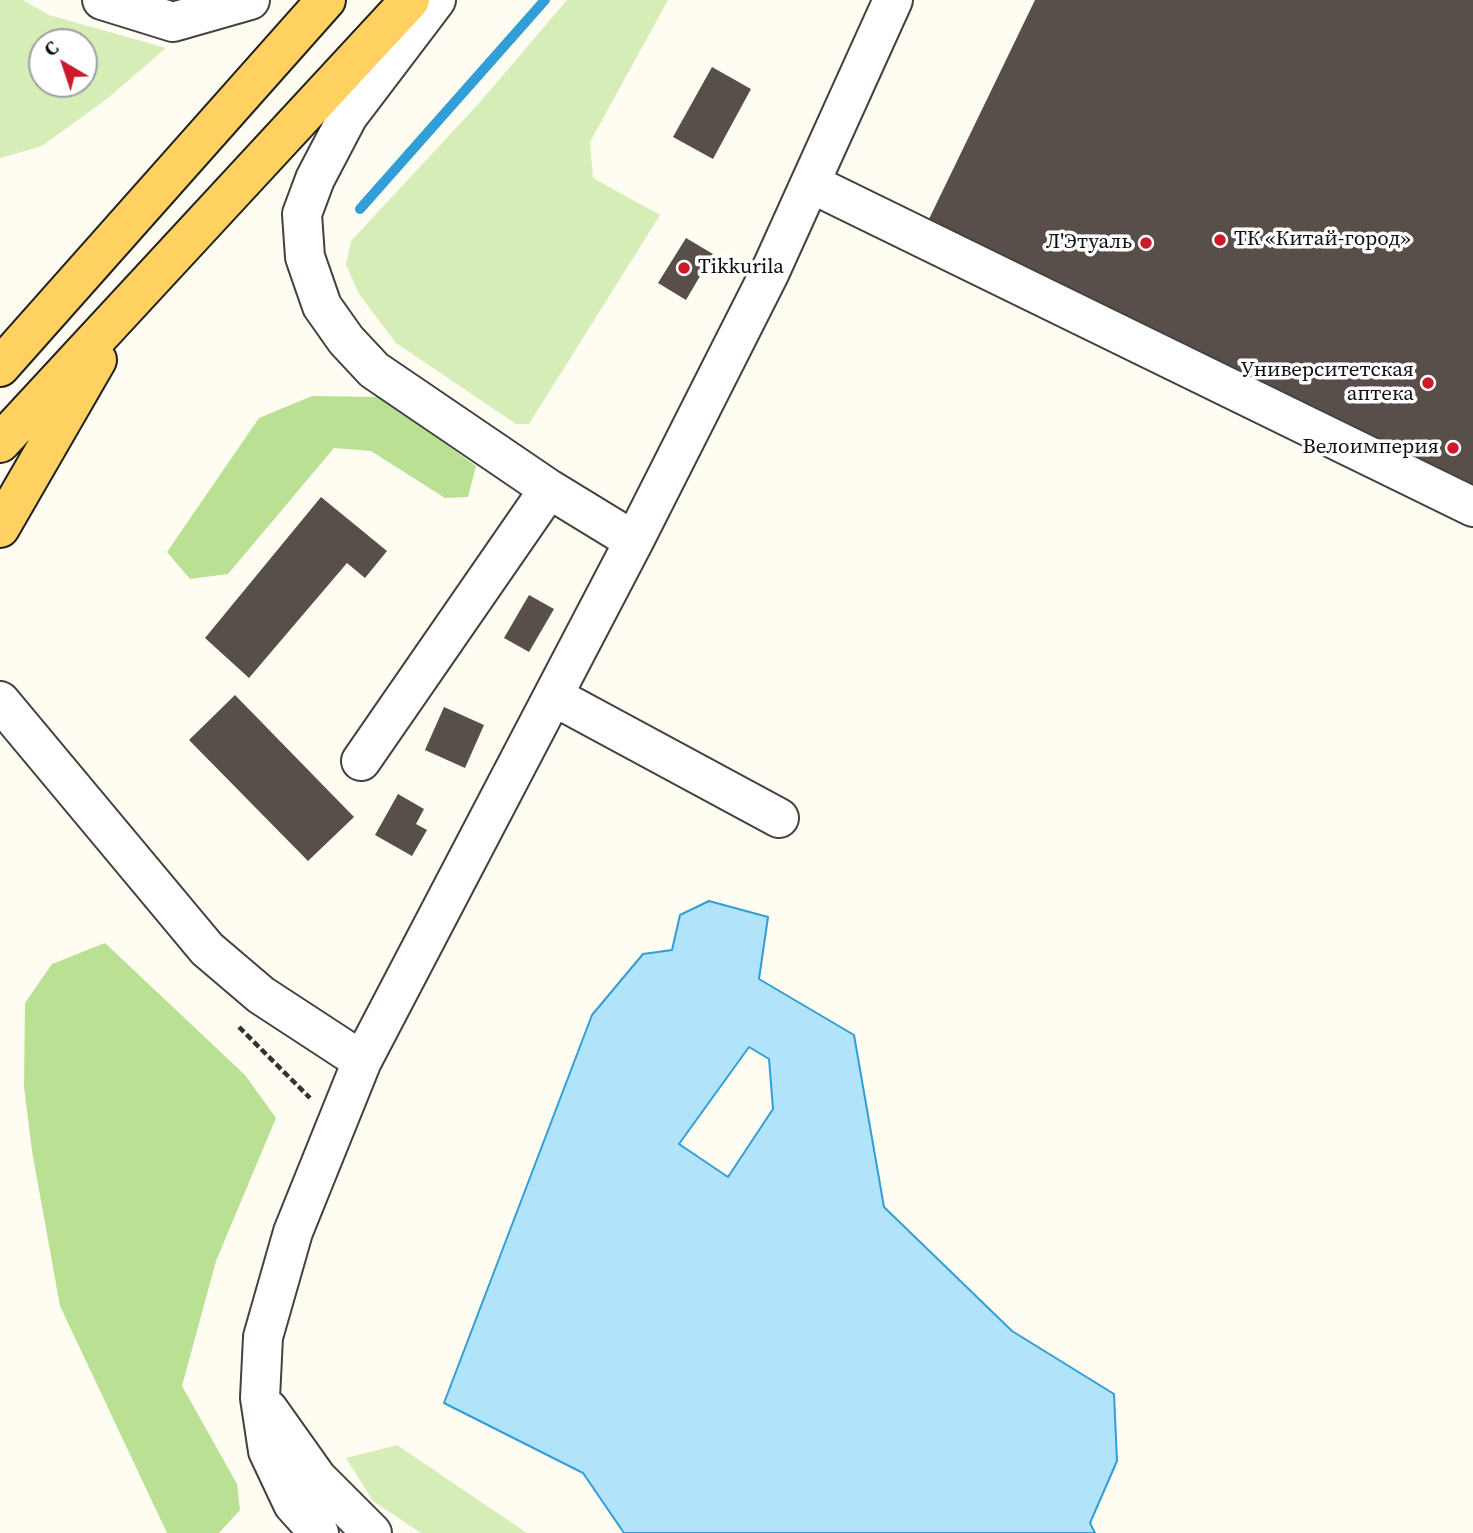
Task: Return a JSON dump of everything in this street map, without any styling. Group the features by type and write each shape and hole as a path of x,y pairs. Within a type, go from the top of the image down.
{"main road":[{"path":"0,367 326,0"},
{"path":"0,443 410,0"},
{"path":"0,528 135,295"}],"street":[{"path":"102,0 173,22 250,0"},
{"path":"436,0 348,116 315,179 302,214 305,257 321,306 346,340 374,370 549,489 634,541"},
{"path":"319,1533 293,1504 268,1451 260,1398 263,1336 293,1232 362,1061 634,541 769,274 893,0"},
{"path":"812,184 1473,507"},
{"path":"361,761 549,489"},
{"path":"553,696 779,818"},
{"path":"10,713 207,949 261,995 362,1061"},
{"path":"260,1398 317,1478 372,1533"}],"green space":[{"path":"0,0 23,0 49,15 95,28 28,28 28,98 98,98 98,29 166,48 108,98 42,146 0,158"},
{"path":"567,0 668,0 590,142 593,178 660,215 529,424 516,424 396,343 359,294 346,265 351,241 481,101"},
{"path":"312,396 380,397 476,466 468,497 445,498 371,451 334,448 228,574 190,579 167,552 259,418"},
{"path":"105,943 245,1075 276,1118 216,1261 182,1386 237,1484 240,1510 219,1533 167,1533 60,1306 32,1151 24,1087 25,1003 52,964"},
{"path":"397,1445 527,1533 421,1533 373,1501 346,1458"}],"water":[{"path":"709,901 768,917 759,979 854,1035 884,1207 1012,1331 1114,1394 1117,1461 1090,1523 1095,1533 624,1533 583,1473 444,1403 592,1015 643,954 672,950 680,915","holes":["749,1047 769,1059 773,1109 728,1177 679,1144"]}],"building":[{"name":"ТК «Китай-город»","path":"1035,0 1473,0 1473,485 928,221"},
{"path":"712,67 751,89 713,159 673,137"},
{"path":"686,238 713,254 686,300 658,283"},
{"path":"321,497 387,551 365,578 347,563 249,678 205,638"},
{"path":"529,595 554,609 529,652 504,638"},
{"path":"235,695 354,817 308,861 189,740"},
{"path":"444,707 484,725 465,768 425,750"},
{"path":"398,794 424,809 416,824 427,830 412,856 375,835"}],"waterway":[{"path":"360,209 545,0"}],"place":[{"name":"ТК «Китай-город»","path":"1220,240"},
{"name":"Л'Этуаль","path":"1146,243"},
{"name":"Tikkurila","path":"684,268"},
{"name":"Университетская аптека","path":"1428,383"},
{"name":"Велоимперия","path":"1453,448"}]}
